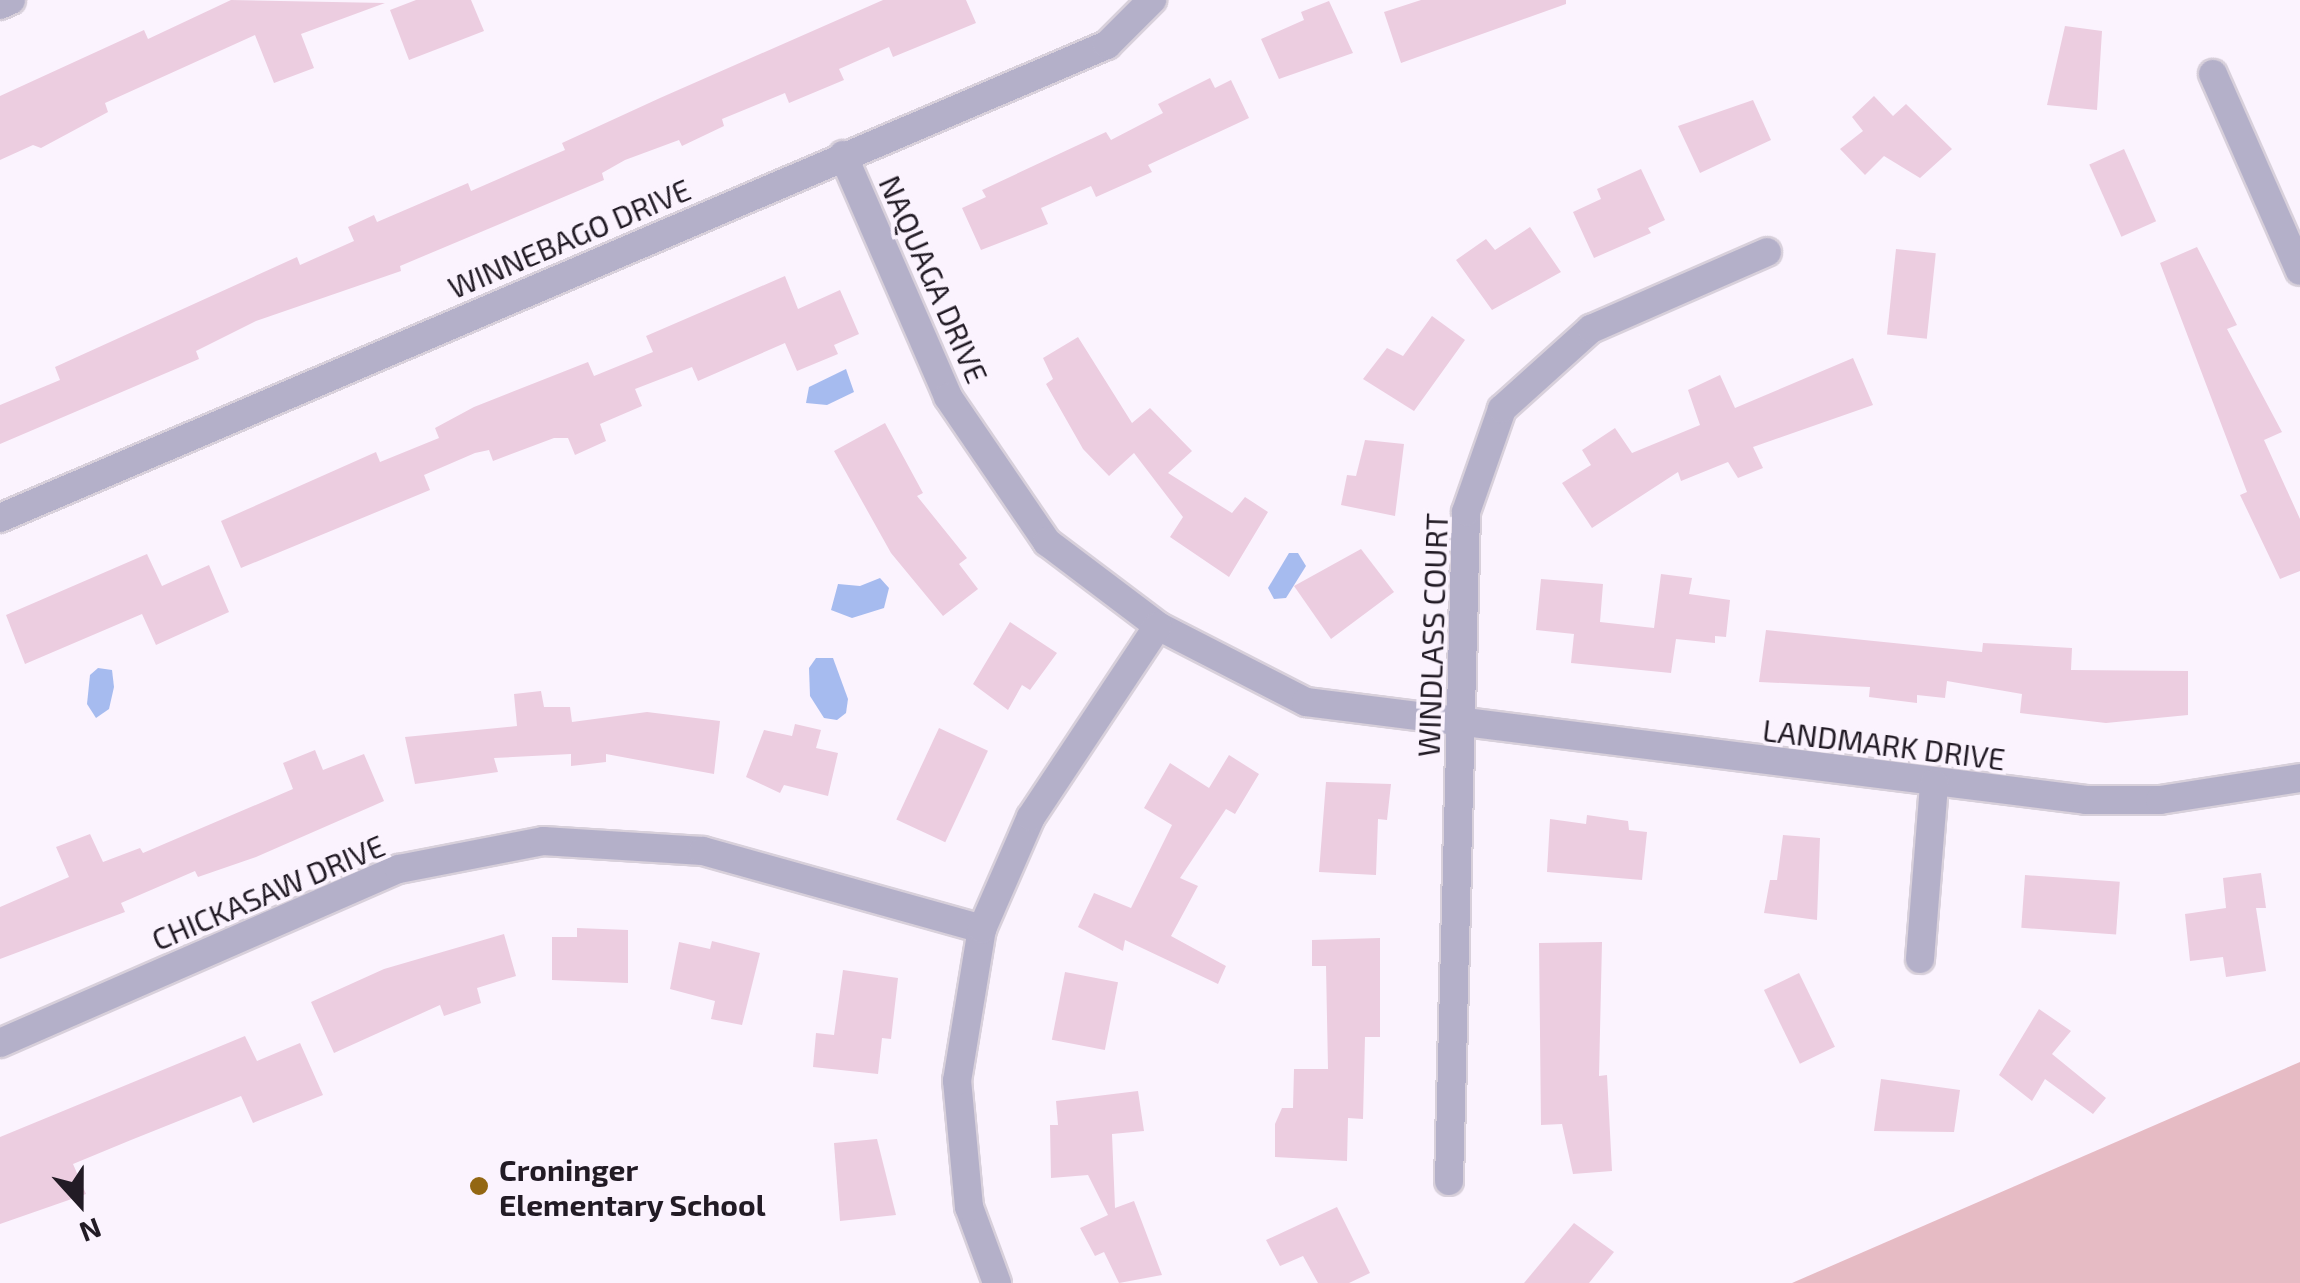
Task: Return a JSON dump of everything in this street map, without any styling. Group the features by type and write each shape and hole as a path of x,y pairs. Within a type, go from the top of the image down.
{"street":[{"path":"0,6 11,0"},
{"name":"WINNEBAGO DRIVE","path":"0,518 1107,44 1152,0"},
{"path":"2214,74 2300,272"},
{"name":"NAQUAGA DRIVE","path":"843,155 948,397 1047,542 1158,626 1306,702 1460,725"},
{"name":"WINDLASS COURT","path":"1449,1181 1466,512 1502,409 1591,329 1767,252"},
{"path":"997,1283 969,1207 957,1081 982,929 1031,817 1158,626"},
{"name":"LANDMARK DRIVE","path":"1460,725 2086,800 2160,800 2300,778"},
{"path":"1920,958 1934,784"},
{"name":"CHICKASAW DRIVE","path":"0,1043 400,869 543,841 703,851 982,929"}],"shaded area":[{"path":"2300,1062 2300,1283 1792,1283"}],"water":[{"path":"846,369 854,392 827,405 806,403 809,387"},
{"path":"1289,553 1298,553 1306,566 1286,598 1274,599 1268,588"},
{"path":"880,578 889,588 884,608 852,618 831,610 838,584 860,586"},
{"path":"816,658 833,658 848,699 846,713 837,720 824,718 810,696 809,668"},
{"path":"98,668 112,670 114,687 109,709 96,718 87,704 90,675"}],"building":[{"path":"231,0 385,3 301,34 314,68 274,83 255,35 105,103 108,112 41,148 33,145 0,160 0,96 144,30 148,39"},
{"path":"416,0 471,0 484,31 409,60 390,10"},
{"path":"883,0 966,0 976,23 893,57 889,47 839,69 844,80 789,103 785,93 722,119 724,126 682,146 679,140 625,160 602,173 604,180 400,266 401,271 256,321 196,351 199,359 0,444 0,405 60,380 55,367 297,257 300,265 354,241 348,227 374,215 377,222 468,183 471,191 565,150 562,143"},
{"path":"1421,0 1566,0 1566,4 1401,63 1384,12"},
{"path":"1329,1 1353,53 1279,79 1261,39 1304,20 1301,12"},
{"path":"2065,26 2102,31 2097,110 2047,105"},
{"path":"1210,78 1215,88 1231,80 1249,118 1148,165 1152,172 1096,197 1091,186 1041,208 1048,224 981,250 962,208 986,197 982,190 1106,132 1111,140 1163,113 1158,104"},
{"path":"1874,96 1893,116 1906,104 1952,149 1920,178 1884,156 1865,175 1840,149 1863,131 1852,117"},
{"path":"1753,100 1771,140 1700,173 1678,126"},
{"path":"2124,149 2156,221 2121,237 2089,164"},
{"path":"1641,169 1665,220 1648,228 1651,233 1594,258 1573,212 1601,199 1597,189"},
{"path":"1530,227 1561,272 1492,310 1456,260 1486,239 1495,250"},
{"path":"2197,247 2237,325 2227,329 2282,432 2264,440 2300,519 2300,571 2280,579 2240,495 2247,492 2160,263"},
{"path":"1896,249 1936,253 1927,339 1887,335"},
{"path":"785,276 798,309 840,290 859,334 834,345 838,354 797,371 785,343 698,381 692,367 635,389 642,406 600,424 606,441 575,455 568,438 554,438 493,461 489,450 475,453 424,475 430,490 241,568 221,521 376,452 380,462 439,438 435,428 474,407 588,362 594,376 653,352 646,336"},
{"path":"1432,316 1465,340 1414,411 1363,379 1387,348 1403,356"},
{"path":"1078,337 1132,423 1150,408 1192,451 1168,473 1232,513 1245,497 1268,512 1229,577 1170,537 1183,517 1134,453 1109,476 1083,449 1046,384 1053,379 1043,358"},
{"path":"1853,358 1873,405 1753,447 1763,468 1738,478 1728,462 1681,481 1678,472 1592,528 1562,483 1591,465 1582,450 1615,428 1632,453 1700,425 1688,390 1720,375 1735,408"},
{"path":"885,423 923,493 917,496 967,558 959,564 978,589 943,616 891,553 834,451"},
{"path":"1365,440 1404,444 1395,516 1341,505 1347,475 1356,476"},
{"path":"1361,549 1394,592 1331,639 1294,586"},
{"path":"147,554 162,586 209,565 229,612 156,645 142,614 25,664 6,615"},
{"path":"1661,574 1692,578 1689,594 1730,600 1726,637 1715,636 1715,643 1676,639 1671,673 1571,663 1574,634 1536,630 1541,579 1603,584 1600,622 1654,628"},
{"path":"1010,622 1057,653 1030,690 1022,685 1008,710 973,684"},
{"path":"1766,630 1982,652 1983,643 2072,648 2071,670 2188,671 2188,715 2106,723 2020,713 2022,694 1947,681 1945,698 1917,695 1917,703 1869,697 1870,687 1759,682"},
{"path":"541,691 544,707 570,707 572,722 647,712 720,721 714,774 606,754 606,762 571,766 571,754 494,758 498,772 415,784 405,737 517,726 514,694"},
{"path":"795,724 821,730 816,748 838,753 828,796 784,785 780,793 746,777 764,730 792,736"},
{"path":"939,728 988,751 945,842 896,820"},
{"path":"315,750 323,770 364,754 384,801 256,857 198,877 195,871 121,903 125,912 0,959 0,907 69,877 56,847 90,834 103,862 140,848 143,853 293,789 283,763"},
{"path":"1229,755 1259,774 1235,814 1226,809 1180,878 1198,886 1171,936 1226,966 1218,984 1125,940 1123,951 1078,927 1094,893 1131,908 1172,825 1144,808 1170,763 1209,788"},
{"path":"1326,782 1391,784 1387,820 1378,819 1376,875 1319,872"},
{"path":"1587,815 1628,821 1629,830 1647,832 1642,880 1547,872 1550,819 1586,824"},
{"path":"1783,835 1820,838 1817,920 1764,913 1770,880 1777,880"},
{"path":"2261,873 2266,908 2256,908 2266,971 2226,977 2223,957 2190,961 2185,914 2226,908 2223,878"},
{"path":"2025,875 2120,882 2116,934 2021,928"},
{"path":"577,928 628,930 628,983 552,980 552,937 577,937"},
{"path":"504,934 516,976 477,988 481,1003 444,1016 440,1005 334,1053 311,1002 384,969"},
{"path":"1380,938 1380,1037 1365,1037 1363,1119 1348,1118 1347,1161 1275,1157 1275,1124 1282,1108 1293,1108 1294,1069 1328,1069 1326,966 1312,966 1312,940"},
{"path":"712,941 760,953 742,1025 711,1019 715,1001 670,989 679,942 710,949"},
{"path":"1602,942 1599,1076 1607,1075 1612,1171 1573,1174 1562,1124 1541,1125 1539,943"},
{"path":"843,970 898,978 891,1039 882,1038 878,1074 813,1067 816,1033 834,1035"},
{"path":"1065,972 1118,982 1105,1050 1052,1040"},
{"path":"1799,973 1835,1047 1800,1064 1764,990"},
{"path":"2039,1009 2071,1031 2052,1054 2106,1098 2093,1114 2045,1079 2032,1101 1999,1075"},
{"path":"245,1036 257,1061 300,1043 323,1095 253,1123 241,1096 73,1164 86,1194 0,1224 0,1137"},
{"path":"1881,1079 1960,1090 1954,1132 1874,1131"},
{"path":"1138,1091 1144,1131 1112,1134 1115,1208 1134,1201 1162,1275 1119,1283 1104,1252 1095,1256 1080,1228 1108,1215 1088,1175 1051,1178 1050,1125 1058,1125 1056,1101"},
{"path":"877,1139 896,1215 840,1221 834,1143"},
{"path":"1337,1207 1370,1273 1349,1283 1318,1283 1303,1256 1280,1266 1266,1240"},
{"path":"1574,1223 1614,1252 1589,1283 1524,1283"}],"place":[{"name":"Croninger Elementary School","path":"479,1186"}]}
